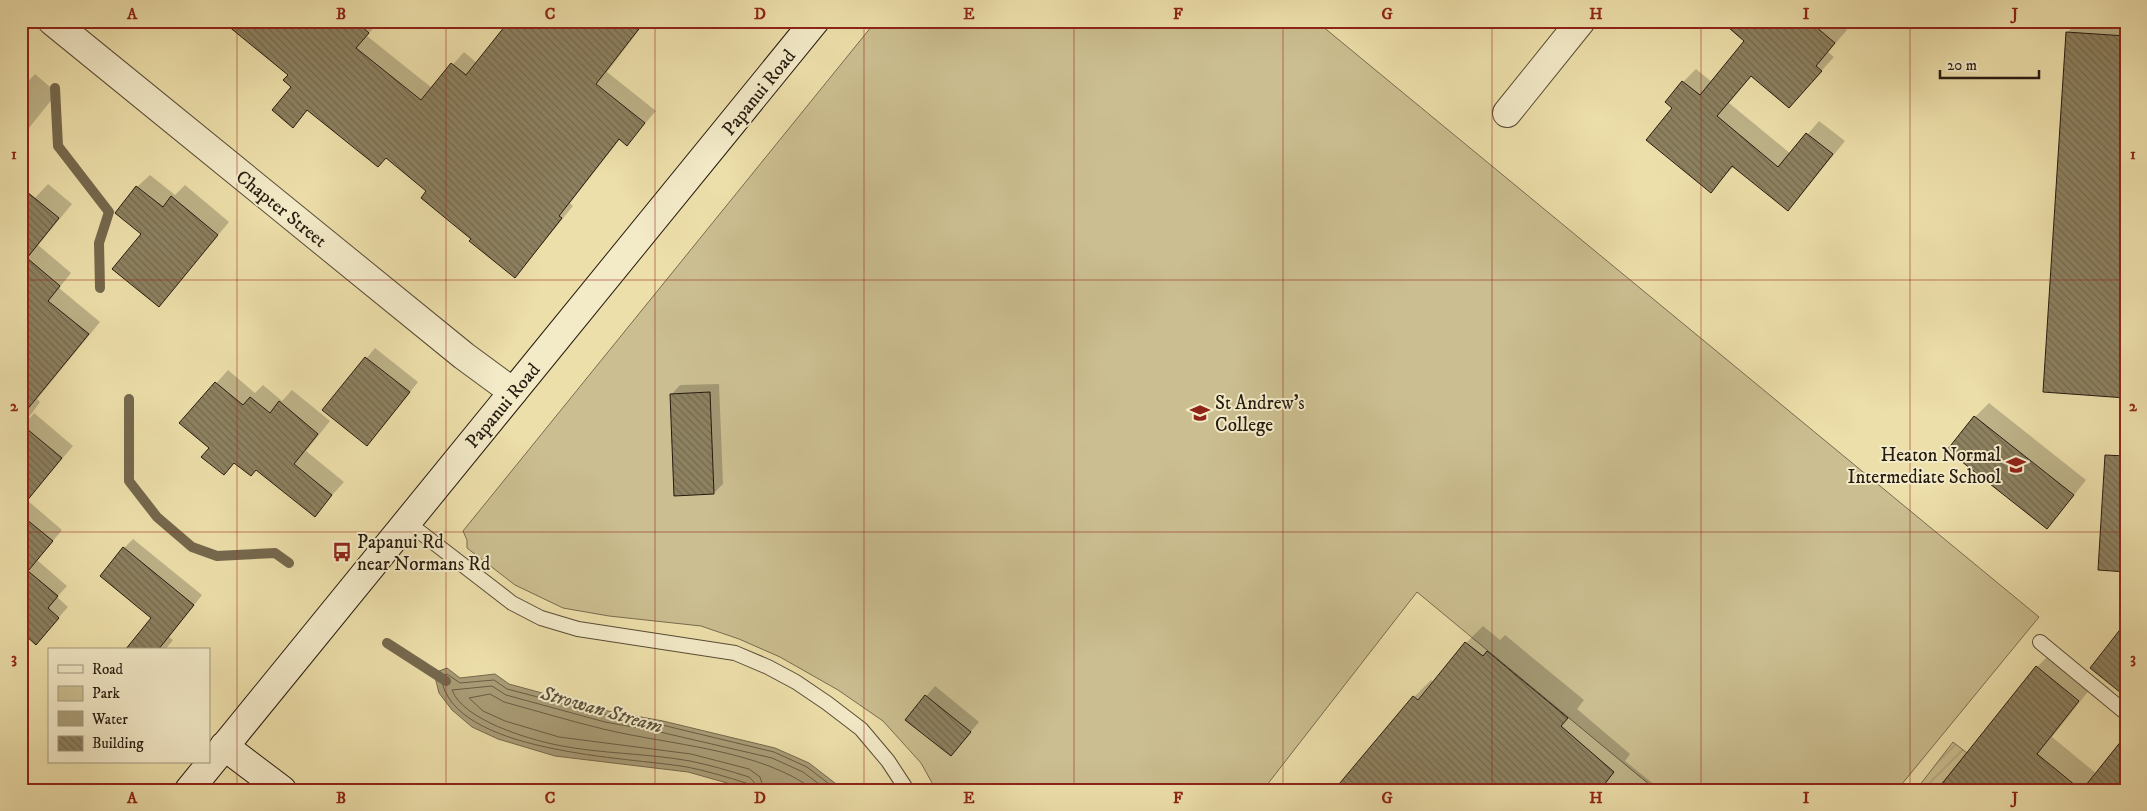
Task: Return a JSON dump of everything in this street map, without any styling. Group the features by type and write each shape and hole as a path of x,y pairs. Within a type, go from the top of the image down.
{"main road":[{"name":"Chapter Street","path":"52,21 456,350 513,392"},
{"name":"Papanui Road","path":"210,764 815,21"},
{"path":"1507,113 1581,21"},
{"path":"224,746 282,790"},
{"name":"Papanui Road","path":"189,790 210,764"}],"lane":[{"path":"407,522 512,603 541,618 578,629 734,653 768,667 796,682 861,729 888,761 907,790"},
{"path":"2040,642 2126,714"}],"green space":[{"name":"St Andrew's College","path":"876,21 1316,21 2039,617 1897,790 1656,790 1417,592 1263,790 936,790 921,763 883,721 838,690 780,657 739,639 701,626 609,616 563,608 515,585 467,548 467,540 463,531"},
{"path":"1953,742 1967,753 1937,790 1916,790"}],"water":[{"path":"447,668 460,678 495,674 509,684 608,711 663,721 775,748 809,763 844,790 752,790 688,772 555,756 498,739 472,727 452,710 439,693 434,673"}],"building":[{"path":"222,21 355,21 369,33 356,48 421,100 451,63 466,75 509,21 645,21 596,84 645,123 627,146 619,139 559,216 562,218 515,278 469,241 471,239 421,198 426,191 386,158 378,167 307,110 293,128 272,110 291,87 283,80 288,75"},
{"path":"1721,21 1809,21 1835,43 1816,66 1822,71 1789,108 1751,76 1717,116 1778,167 1806,133 1833,154 1788,211 1732,166 1711,193 1646,140 1672,108 1665,102 1682,81 1700,95 1744,41"},
{"path":"2066,32 2126,36 2126,398 2043,392"},
{"path":"136,186 163,207 171,196 218,235 159,307 112,269 141,234 115,213"},
{"path":"21,187 59,218 27,258 60,286 48,301 89,334 21,417"},
{"path":"365,357 410,392 367,446 322,410"},
{"path":"215,382 243,405 250,397 270,413 279,401 318,434 294,464 332,495 315,517 256,470 251,476 234,463 224,475 201,457 209,448 179,423"},
{"path":"710,392 714,494 674,496 670,394"},
{"path":"1974,416 2074,495 2047,529 1947,450"},
{"path":"21,424 62,458 21,508"},
{"path":"2105,455 2126,456 2126,572 2098,570"},
{"path":"21,515 53,541 28,571 58,596 48,608 59,618 36,645 25,635 21,639"},
{"path":"123,547 194,605 160,648 127,648 151,618 100,576"},
{"path":"2126,622 2126,697 2090,668"},
{"path":"1465,642 1483,656 1487,651 1568,718 1561,726 1614,772 1600,790 1334,790 1413,696 1418,700"},
{"path":"2036,666 2079,701 2037,754 2081,790 1937,790"},
{"path":"925,695 971,732 951,756 905,720"},
{"path":"2126,735 2126,790 2082,790"}],"waterway":[{"name":"Strowan Stream","path":"55,88 58,146 109,212 99,243 100,288"},
{"name":"Strowan Stream","path":"129,399 129,481 157,517 192,547 217,556 275,553 289,563"},
{"name":"Strowan Stream","path":"387,643 446,681"}],"place":[{"name":"St Andrew's College","path":"1200,413"},
{"name":"Heaton Normal Intermediate School","path":"2016,465"},
{"name":"Papanui Rd near Normans Rd","path":"342,552"}]}
